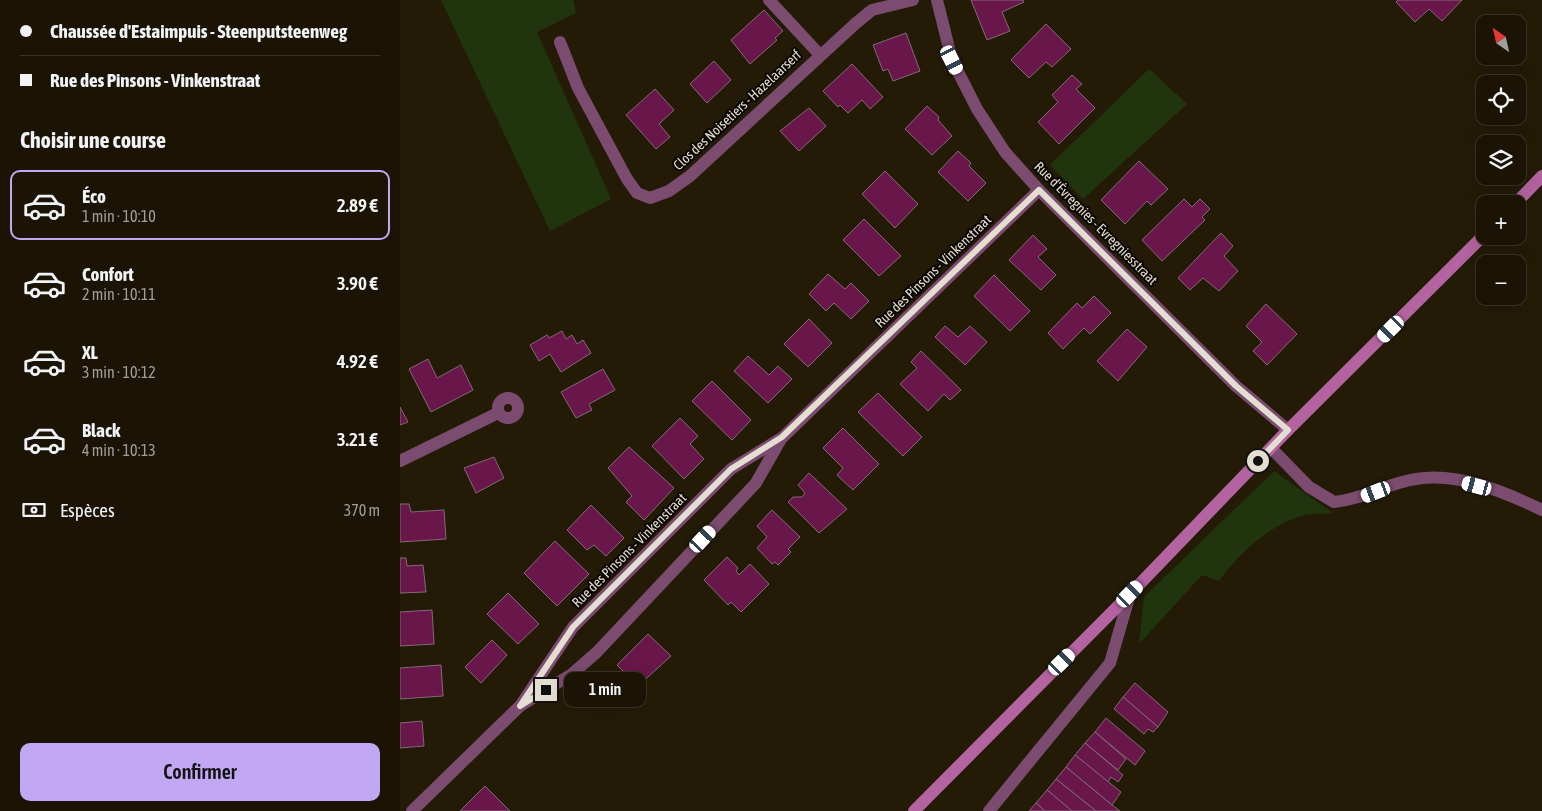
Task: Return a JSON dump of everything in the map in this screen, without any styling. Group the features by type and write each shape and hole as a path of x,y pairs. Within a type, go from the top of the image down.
{"main road":[{"path":"1524,195 1542,176"},
{"path":"914,811 1130,594 1288,430 1476,243"}],"street":[{"name":"Clos des Noisetiers - Hazelaarserf","path":"769,0 820,55"},
{"name":"Clos des Noisetiers - Hazelaarserf","path":"560,42 578,88 627,179 637,193 650,198 669,191 690,176 820,55 872,10 913,0"},
{"name":"Rue d'Évregnies - Evregniesstraat","path":"937,0 952,60 977,109 1006,152 1039,190 1236,386 1288,430"},
{"name":"Rue des Pinsons - Vinkenstraat","path":"412,811 520,706 573,627 731,469 782,437 1039,190"},
{"path":"400,461 498,413"},
{"name":"Rue des Pinsons - Vinkenstraat","path":"520,706 572,674 597,652 756,483 782,437"},
{"path":"1271,448 1309,487 1334,502 1364,497 1416,479 1445,478 1513,496 1542,510"},
{"path":"989,811 1110,663 1130,594"}],"green space":[{"path":"441,0 573,0 576,13 537,32 611,199 550,231"},
{"path":"1149,69 1187,104 1083,199 1050,165"},
{"path":"1274,471 1333,513 1302,516 1275,528 1254,543 1219,581 1202,575 1139,644 1144,597"}],"building":[{"path":"971,0 1023,0 1024,2 1002,12 1010,31 987,40"},
{"path":"1398,0 1462,0 1442,21 1429,9 1415,22 1396,2"},
{"path":"764,10 783,31 775,38 777,40 750,64 731,40"},
{"path":"1046,24 1071,49 1052,67 1046,62 1029,78 1011,60"},
{"path":"906,33 920,71 893,81 888,69 883,71 873,45"},
{"path":"714,61 731,80 707,103 690,84"},
{"path":"852,64 883,97 870,109 862,100 848,113 840,105 838,107 823,91"},
{"path":"1072,75 1082,84 1076,89 1095,108 1059,144 1038,122 1058,102 1052,95"},
{"path":"655,89 674,110 659,124 670,137 656,149 626,115"},
{"path":"927,106 939,117 938,120 952,136 932,155 905,129"},
{"path":"809,108 826,126 799,151 780,131"},
{"path":"958,151 971,163 969,166 986,183 968,201 938,172"},
{"path":"1139,161 1168,189 1151,205 1147,201 1125,224 1101,200"},
{"path":"885,171 918,204 895,228 862,194"},
{"path":"1184,199 1192,207 1200,199 1210,209 1202,217 1205,220 1162,261 1142,240"},
{"path":"864,219 901,256 879,276 843,240"},
{"path":"1221,233 1233,246 1224,256 1238,271 1219,291 1203,278 1190,290 1178,278"},
{"path":"1033,235 1047,249 1038,257 1056,275 1041,290 1009,260"},
{"path":"828,274 845,289 851,283 869,301 851,319 834,303 826,311 809,294"},
{"path":"994,275 1030,311 1010,331 974,296"},
{"path":"1094,296 1111,313 1090,334 1084,328 1063,349 1048,333 1077,303 1082,308"},
{"path":"1266,304 1297,334 1267,365 1253,351 1262,342 1246,326"},
{"path":"809,319 832,343 808,367 784,344"},
{"path":"945,326 958,337 970,326 987,342 965,365 935,337"},
{"path":"1127,329 1147,347 1118,381 1097,361"},
{"path":"562,331 566,339 572,335 577,344 583,340 591,353 561,372 550,354 539,361 530,345 547,335 549,338"},
{"path":"921,351 961,390 950,400 944,394 928,411 900,384 917,368 911,362"},
{"path":"748,356 769,375 778,366 792,379 768,403 734,371"},
{"path":"428,359 437,378 461,365 473,390 431,412 409,369"},
{"path":"603,369 615,390 589,404 592,410 576,418 561,392"},
{"path":"712,381 751,420 732,440 692,401"},
{"path":"878,393 922,437 903,456 858,412"},
{"path":"400,407 408,422 400,425"},
{"path":"680,418 698,436 690,444 704,459 684,479 652,446"},
{"path":"843,428 879,464 853,490 837,475 843,468 823,448"},
{"path":"629,447 674,488 644,520 626,502 632,496 608,468"},
{"path":"494,457 504,478 476,493 464,468"},
{"path":"809,473 847,509 819,533 788,502 793,497 802,497 805,493 798,485"},
{"path":"400,504 409,504 411,512 444,510 446,539 400,542"},
{"path":"591,505 624,538 606,556 594,545 587,550 567,530"},
{"path":"772,510 800,537 788,549 791,552 778,565 775,562 772,564 757,548 767,537 757,526"},
{"path":"555,541 589,574 557,606 524,573"},
{"path":"727,557 738,568 736,571 739,575 750,564 769,584 741,612 731,602 728,605 704,580"},
{"path":"400,558 406,558 407,566 423,565 426,592 400,593"},
{"path":"508,593 539,624 518,644 487,614"},
{"path":"432,610 434,644 400,646 400,612"},
{"path":"648,634 671,656 638,686 617,665"},
{"path":"492,640 507,655 481,683 465,667"},
{"path":"441,665 443,696 400,699 400,668"},
{"path":"1135,683 1168,712 1158,727 1123,697"},
{"path":"1123,697 1158,727 1153,732 1148,729 1144,734 1114,709"},
{"path":"1106,718 1145,751 1135,765 1095,732"},
{"path":"422,721 424,746 400,748 400,723"},
{"path":"1095,732 1126,759 1118,770 1085,743"},
{"path":"1085,743 1123,775 1118,782 1111,777 1108,782 1075,755"},
{"path":"1075,755 1121,792 1112,805 1066,767"},
{"path":"1066,767 1120,811 1096,811 1056,779"},
{"path":"1056,779 1096,811 1072,811 1047,790"},
{"path":"485,786 510,811 460,811"},
{"path":"1047,790 1072,811 1045,811 1036,803"},
{"path":"1036,803 1045,811 1029,811"}],"route":[{"path":"546,690 520,706 573,627 731,469 782,437 1039,190 1151,299 1236,386 1288,430 1258,461"}]}
